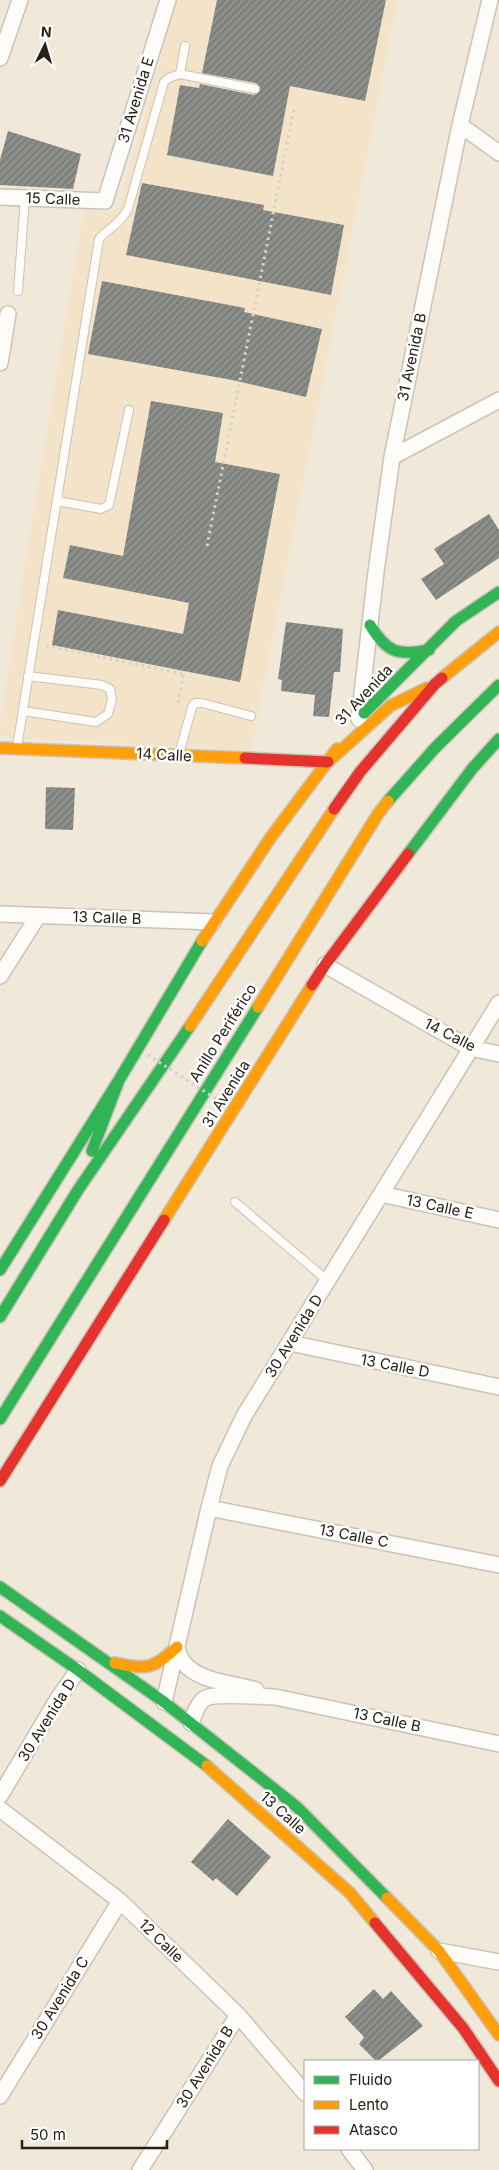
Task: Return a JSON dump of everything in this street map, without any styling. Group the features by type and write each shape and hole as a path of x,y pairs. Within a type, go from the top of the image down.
{"main road":[{"name":"31 Avenida","path":"0,1270 119,1080 213,922 271,837 359,719 456,621 499,592"},
{"path":"370,624 385,646 396,653 408,655 429,650"},
{"name":"Anillo Periférico","path":"0,1317 78,1190 163,1067 296,864 360,772 435,684 499,632"},
{"path":"328,762 390,706 435,684"},
{"name":"Anillo Periférico","path":"0,1420 378,814 417,766 450,730 499,685"},
{"name":"31 Avenida","path":"0,1481 325,965 466,777 499,739"},
{"name":"14 Calle","path":"0,748 328,762"},
{"path":"78,1190 119,1080"},
{"name":"13 Calle","path":"0,1587 164,1702 297,1807 439,1951 499,2035"},
{"name":"13 Calle","path":"0,1616 78,1670 214,1771 350,1893 463,2028 499,2081"},
{"path":"106,1661 144,1670 159,1664 177,1647"}],"street":[{"path":"0,58 20,0"},
{"name":"31 Avenida E","path":"105,201 168,0"},
{"name":"31 Avenida B","path":"359,719 392,457 460,125 490,0"},
{"path":"460,125 499,153"},
{"name":"15 Calle","path":"0,197 105,201"},
{"path":"0,363 8,314"},
{"path":"392,457 499,400"},
{"name":"13 Calle B","path":"0,914 213,922"},
{"path":"0,976 38,916"},
{"name":"14 Calle","path":"325,965 470,1048 499,1054"},
{"name":"30 Avenida D","path":"164,1702 220,1466 244,1416 499,1003"},
{"name":"13 Calle E","path":"380,1194 499,1220"},
{"name":"13 Calle D","path":"290,1343 499,1387"},
{"name":"13 Calle C","path":"209,1508 499,1565"},
{"name":"13 Calle B","path":"177,1647 183,1662 195,1672 275,1697 499,1744"},
{"name":"30 Avenida D","path":"0,1796 57,1700 78,1670"},
{"name":"13 Calle B","path":"191,1723 196,1710 204,1699 224,1694 246,1697 275,1697"},
{"name":"12 Calle","path":"0,1809 120,1901 238,2015 304,2092"},
{"name":"30 Avenida C","path":"0,2096 120,1901"},
{"path":"439,1951 499,1962"},
{"name":"30 Avenida B","path":"140,2170 238,2015"},
{"path":"350,2150 365,2170"}],"lane":[{"path":"180,74 185,46"},
{"path":"17,749 99,239 105,232 118,224 128,209 164,82 180,74 255,89"},
{"path":"18,290 25,198"},
{"path":"56,502 101,509 109,505 129,410"},
{"path":"23,711 96,722 108,714 112,699 110,689 102,684 28,676"},
{"path":"178,756 192,707 195,703 202,703 251,716"},
{"path":"235,1202 328,1281"}],"path":[{"path":"208,546 294,110"},
{"path":"33,644 183,674"},
{"path":"148,1055 221,1102"}],"shaded area":[{"path":"177,0 392,0 397,2 251,751 0,737 0,725 20,595 83,211 118,210"}],"building":[{"path":"217,0 386,0 365,101 290,86 273,176 167,155 180,85 199,88 200,84 254,95 260,91 260,87 256,83 202,73"},
{"path":"8,131 81,154 73,189 0,185 0,160"},
{"path":"142,183 264,205 263,210 344,225 331,295 126,255"},
{"path":"102,281 245,308 244,312 322,329 306,397 232,380 88,354"},
{"path":"151,401 223,413 215,462 280,474 240,682 52,645 58,610 183,634 189,603 63,578 70,545 123,556"},
{"path":"489,514 499,530 499,558 436,600 421,579 444,564 434,549"},
{"path":"286,622 343,629 340,672 334,672 329,717 313,716 315,695 281,691 282,680 278,679"},
{"path":"46,787 75,788 73,830 45,829"},
{"path":"228,1819 271,1857 237,1896 216,1878 213,1881 191,1862"},
{"path":"374,1989 383,1999 391,1991 423,2026 379,2060 375,2060 359,2044 364,2037 345,2017"}],"traffic: fast":[{"path":"364,713 456,621 499,592"},
{"path":"370,625 382,642 394,650 409,653 429,650"},
{"path":"388,801 436,747 499,685"},
{"path":"408,854 472,769 499,739"},
{"path":"0,1270 119,1080 202,941"},
{"path":"0,1419 258,1007"},
{"path":"0,1317 78,1190 190,1026"},
{"path":"92,1151 119,1080"},
{"path":"0,1587 164,1702 297,1807 387,1898"},
{"path":"0,1616 78,1670 207,1766"}],"traffic: slow":[{"path":"442,678 499,632"},
{"path":"328,762 390,706 427,688"},
{"path":"0,748 245,758"},
{"path":"202,941 271,837 337,749"},
{"path":"258,1007 378,814 388,801"},
{"path":"190,1026 334,809"},
{"path":"164,1220 312,985"},
{"path":"115,1663 135,1667 149,1666 162,1660 177,1647"},
{"path":"207,1766 350,1893 375,1923"},
{"path":"387,1898 439,1951 499,2035"}],"traffic: jam":[{"path":"334,809 360,772 442,678"},
{"path":"245,758 328,762"},
{"path":"312,985 408,854"},
{"path":"0,1481 164,1220"},
{"path":"375,1923 463,2028 499,2081"}]}
